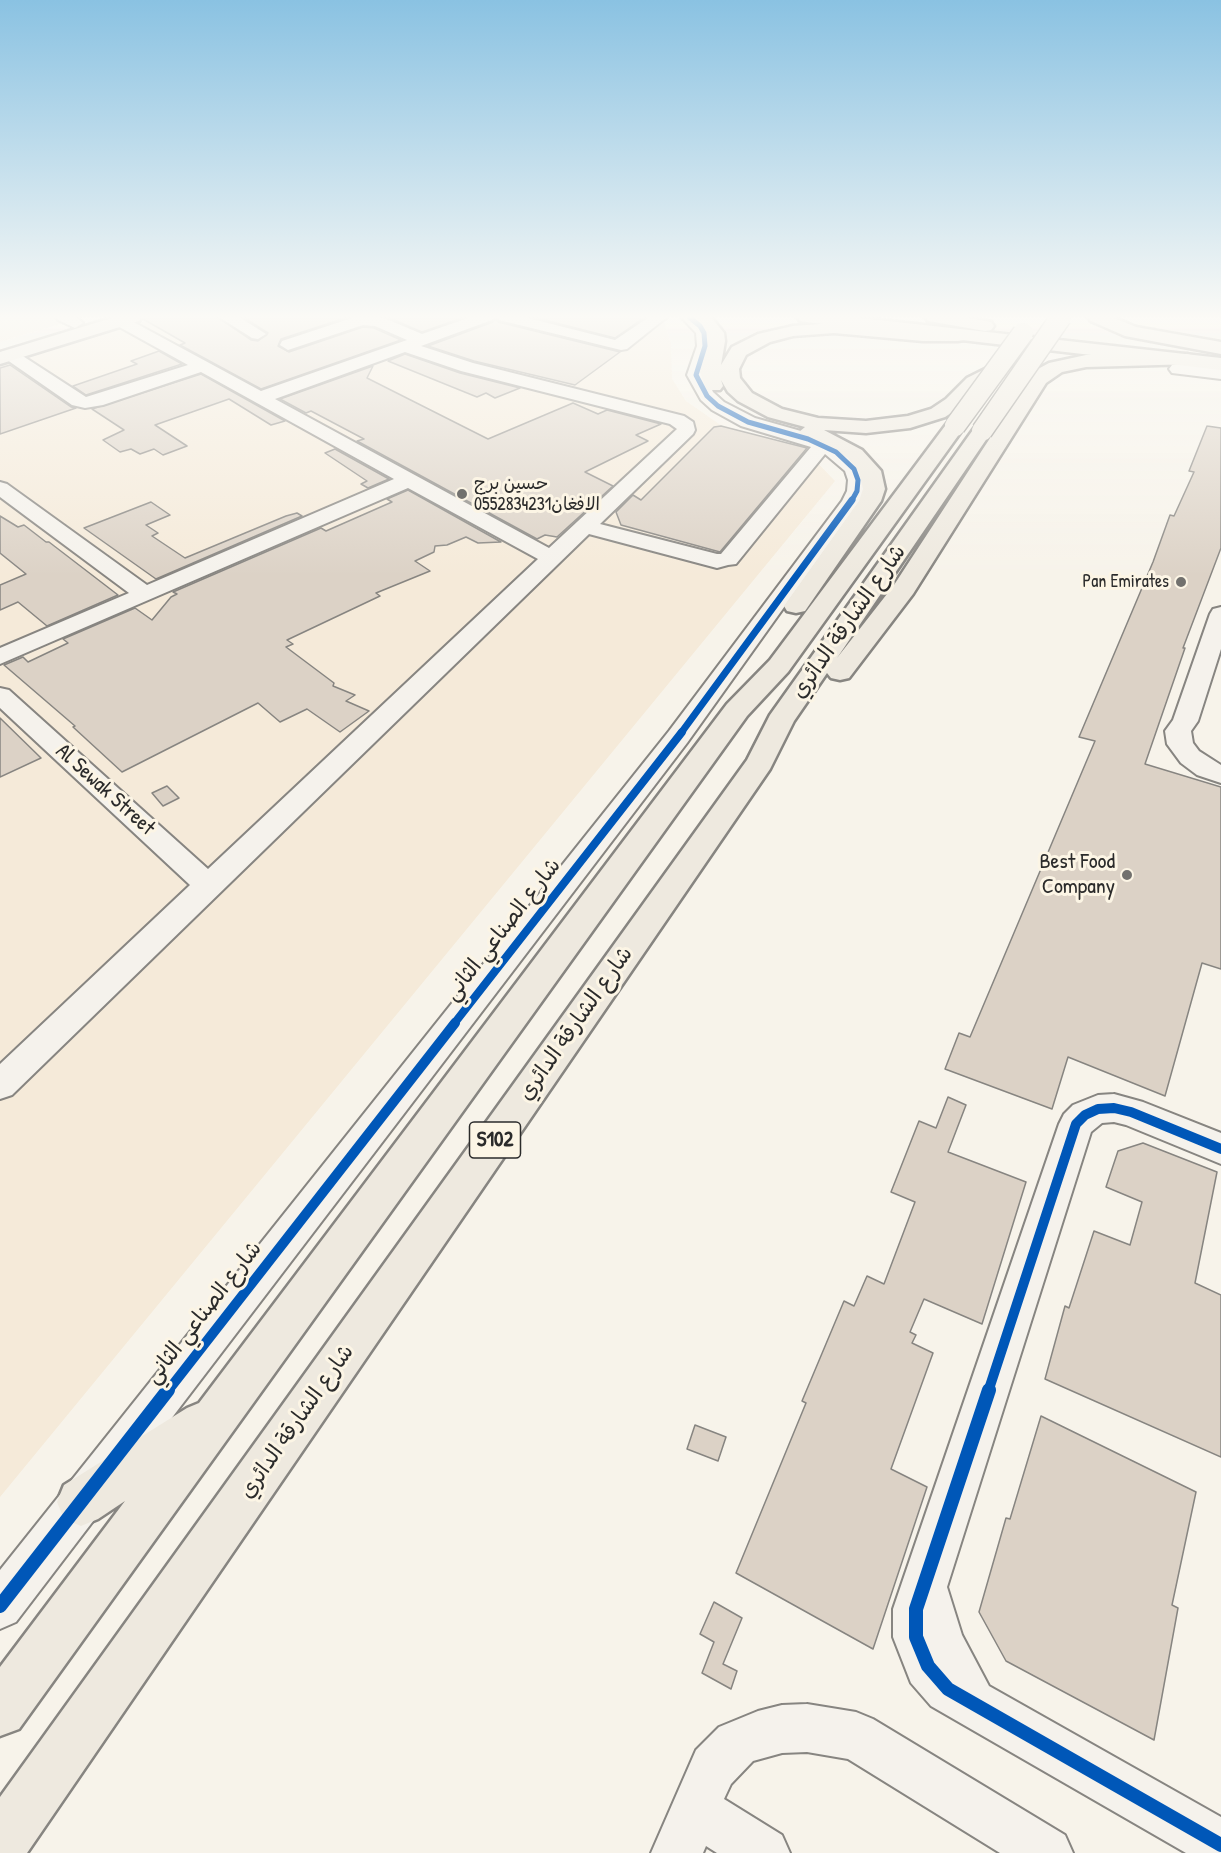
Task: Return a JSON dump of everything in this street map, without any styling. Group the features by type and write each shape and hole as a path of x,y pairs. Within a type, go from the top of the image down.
{"main road":[{"path":"734,403 762,419 813,434 844,447 855,454 870,471 874,489 870,501 755,665 737,710"},
{"path":"756,403 767,410 818,424 866,427 910,422 955,424"},
{"path":"951,403 946,408 955,424"},
{"name":"شارع الشارقة الدائري","path":"0,1710 737,710 779,666 971,403"},
{"name":"شارع الشارقة الدائري","path":"0,1844 760,762 780,721 955,424 975,403"},
{"path":"760,762 799,730 851,657 891,607 1023,403"},
{"path":"81,1502 219,1413"}],"street":[{"path":"270,403 553,559"},
{"path":"0,1085 684,434 686,426 677,420 612,403"},
{"name":"شارع الصناعي الثاني","path":"0,1606 678,737 851,502 857,491 858,480 847,460 823,445 748,422 715,403"},
{"path":"586,527 717,561 728,558 823,445"},
{"path":"0,657 409,480"},
{"path":"0,488 145,594"},
{"path":"1221,614 1185,721 1178,731 1180,744 1190,757 1206,769 1221,772"},
{"name":"Al Sewak Street","path":"0,695 209,886"},
{"path":"1221,1149 1147,1120 1106,1121 1071,1136 925,1586 915,1609 916,1637 927,1666 948,1689 1221,1845"},
{"path":"764,1853 686,1831 713,1767 735,1744 782,1729 807,1728 856,1736 1047,1853"}],"shaded area":[{"path":"0,403 690,403 722,426 808,453 835,481 0,1497"}],"building":[{"path":"0,403 66,403 76,408 0,434"},
{"path":"109,403 216,403 155,425 187,446 163,455 154,449 140,454 131,449 120,452 103,440 124,430 92,409"},
{"path":"236,403 254,403 285,421 271,425"},
{"path":"288,403 418,403 488,439 572,403 598,414 607,410 661,424 636,435 648,441 585,472 613,486 557,537 545,535 537,539 357,441 364,439 311,411 306,413"},
{"path":"721,426 807,448 720,552 621,525 616,512 633,495 641,500 714,427"},
{"path":"1207,426 1221,428 1221,548 1183,648 1185,648 1145,764 1221,787 1221,969 1202,963 1165,1096 1068,1057 1052,1109 945,1069 959,1033 970,1037 1095,741 1079,737 1153,562 1170,515 1174,516 1194,472 1189,471"},
{"path":"335,449 389,479 368,488 361,484 367,481 325,453"},
{"path":"408,490 501,542 478,543 466,537 447,545 435,546 434,552 415,561 430,571 376,593 380,596 287,640 293,644 286,647 334,683 333,686 355,695 346,701 369,711 340,732 307,709 280,722 258,703 122,772 73,727 75,726 4,665 23,657 28,662 68,643 63,639 135,608 152,620 171,597 177,594 173,592 321,528 326,531 392,502 387,499"},
{"path":"151,502 170,515 146,525 158,533 152,536 185,558 286,516 297,513 302,516 156,579 84,528"},
{"path":"0,516 18,527 24,525 118,595 47,626 18,602 0,610 0,585 26,574 0,553"},
{"path":"0,718 41,758 0,777"},
{"path":"167,786 179,798 163,806 152,793"},
{"path":"948,1097 966,1105 948,1152 1026,1182 982,1324 924,1299 910,1332 916,1335 912,1343 933,1353 891,1469 927,1487 873,1649 736,1573 806,1403 802,1401 844,1301 854,1306 867,1276 884,1284 915,1202 891,1192 919,1121 936,1128"},
{"path":"1143,1143 1217,1172 1195,1283 1221,1295 1221,1457 1045,1379 1065,1306 1069,1308 1094,1231 1130,1245 1142,1202 1106,1187 1118,1151"},
{"path":"1041,1416 1196,1492 1172,1605 1178,1608 1154,1740 1006,1661 979,1612 1006,1518 1010,1519"},
{"path":"695,1425 726,1437 718,1461 687,1449"},
{"path":"714,1602 742,1618 723,1664 737,1671 731,1689 702,1673 714,1642 700,1634"}],"cycle path":[{"path":"0,1606 678,737 851,502 857,491 858,480 854,469 836,452 808,439 748,422 715,403"},
{"path":"1221,1149 1131,1112 1114,1108 1098,1109 1085,1115 1076,1124 916,1609 916,1637 928,1666 948,1689 1221,1845"}],"place":[{"name":"حسين برج الافغان0552834231","path":"462,494"},
{"name":"Pan Emirates","path":"1181,582"},
{"name":"Best Food Company","path":"1127,875"}]}
